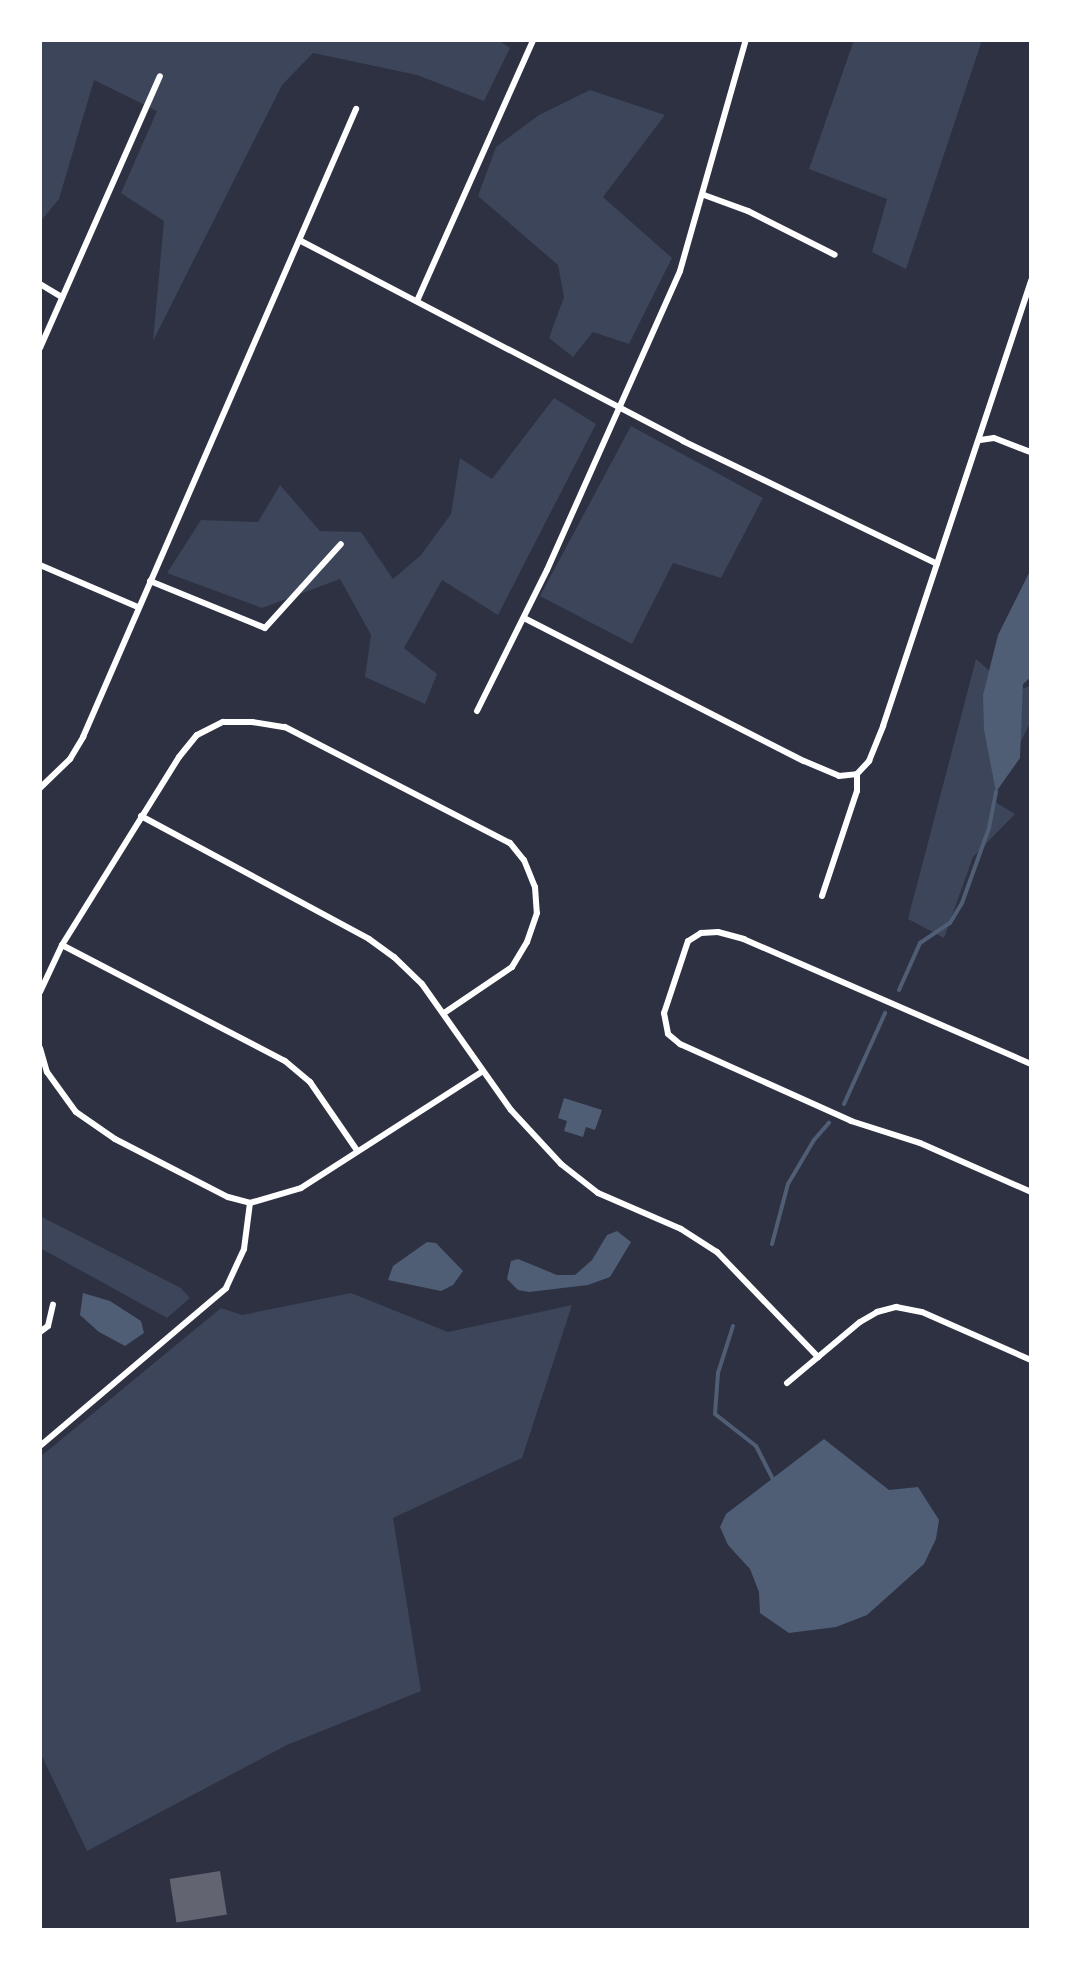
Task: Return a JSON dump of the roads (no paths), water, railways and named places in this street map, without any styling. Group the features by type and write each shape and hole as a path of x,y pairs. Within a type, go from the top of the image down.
{"street":[{"path":"417,301 533,40"},
{"path":"478,711 680,272 746,40"},
{"path":"40,348 160,76"},
{"path":"40,788 77,748 356,109"},
{"path":"704,194 836,255"},
{"path":"301,241 620,407 937,564"},
{"path":"822,896 857,791 858,774 869,762 883,726 971,450 980,440 981,423 1031,280"},
{"path":"40,284 62,297"},
{"path":"980,440 994,438 1031,452"},
{"path":"150,581 266,628 341,544"},
{"path":"40,565 138,607"},
{"path":"524,618 804,761 839,776 858,774"},
{"path":"40,992 62,945 141,816 197,736 223,722 252,722 285,726 510,843 524,860 538,913 526,942 512,967 444,1013"},
{"path":"141,816 369,939 422,984 482,1072 561,1164 598,1193 681,1229 717,1252 818,1356"},
{"path":"1031,1064 744,938 718,932 701,933 688,941 664,1013 668,1034 680,1044 852,1121 920,1142 1031,1192"},
{"path":"62,945 285,1061 310,1082 356,1149"},
{"path":"40,1048 47,1072 76,1112 115,1139 228,1197 250,1203 301,1188 356,1149 482,1072"},
{"path":"40,1446 226,1288 244,1249 250,1203"},
{"path":"40,1332 48,1326 53,1305"},
{"path":"786,1383 876,1312 896,1308 922,1312 1031,1360"}],"waterway":[{"path":"899,990 920,943 950,923 962,903 989,828 996,792"},
{"path":"844,1104 885,1013"},
{"path":"772,1244 788,1184 829,1123"},
{"path":"733,1326 718,1373 715,1414 756,1446 773,1480"}]}
